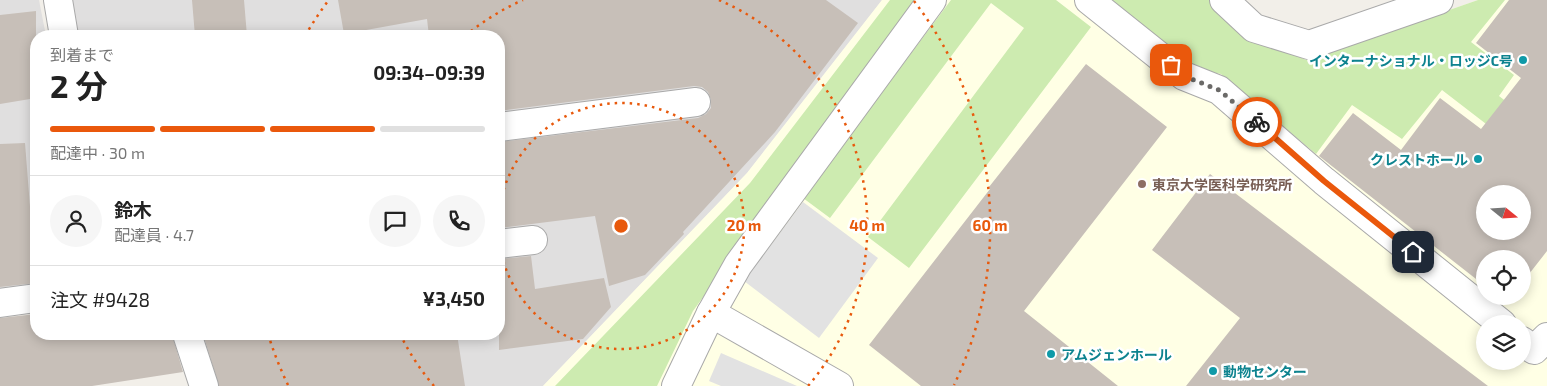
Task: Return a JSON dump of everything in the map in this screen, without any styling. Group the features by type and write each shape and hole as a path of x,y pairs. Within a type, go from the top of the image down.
{"street":[{"path":"58,0 63,30"},
{"path":"676,386 738,265 932,0"},
{"path":"1089,0 1184,76 1219,90 1324,181 1491,315"},
{"path":"1224,0 1254,28 1309,44 1439,0"},
{"path":"505,126 696,102"},
{"path":"505,243 532,240"},
{"path":"0,303 30,299"},
{"path":"712,313 839,386"},
{"path":"1531,348 1534,350 1547,337"},
{"path":"189,340 204,386"}],"shaded area":[{"path":"0,0 39,0 45,30 30,30 30,286 0,290"},
{"path":"65,0 882,0 747,173 543,386 214,386 196,340 505,340 505,251 540,246 537,226 505,230 505,30 70,30"},
{"name":"東京大学医科学研究所","path":"882,0 1212,0 1247,32 1306,60 1478,0 1547,0 1547,386 543,386 747,173"},
{"path":"803,202 878,258 819,338 744,281"},
{"path":"721,353 797,386 721,386 709,381"}],"green space":[{"path":"890,0 919,0 693,311 657,386 555,386 750,183"},
{"path":"951,0 1056,0 1091,27 909,268 868,237 1024,28 991,3 830,218 803,198"},
{"path":"1106,0 1212,0 1247,32 1306,60 1478,0 1505,0 1471,42 1514,75 1499,96 1547,133 1547,171 1442,90 1402,139 1352,105 1316,154 1221,74 1191,68"}],"building":[{"path":"192,0 244,0 246,30 194,30"},
{"path":"338,0 826,0 858,23 775,132 683,232 684,234 645,275 609,286 595,216 505,227 505,141 698,118 706,114 711,108 708,92 702,87 694,86 505,110 505,30 428,30 427,19 366,30 343,30"},
{"path":"1509,0 1547,0 1547,251 1531,271 1531,250 1476,250 1476,279 1319,156 1353,113 1401,150 1440,98 1481,129 1521,78 1476,43"},
{"path":"36,11 36,30 30,30 30,99 0,104 0,15"},
{"path":"1086,64 1167,127 1024,311 1118,386 921,386 869,345 990,189 989,187"},
{"path":"25,143 30,207 30,284 0,287 0,144"},
{"path":"1210,174 1488,386 1186,386 1240,318 1152,250"},
{"path":"531,256 535,289 604,278 611,307 583,339 499,350 499,340 505,340 505,258"},
{"path":"30,315 30,340 174,340 183,372 92,386 0,386 0,318"},
{"path":"205,340 458,340 465,386 219,386"}],"way so far":[{"path":"1171,65 1184,76 1219,90 1257,122"}],"place":[{"name":"インターナショナル・ロッジC号","path":"1523,60"},
{"name":"クレストホール","path":"1478,159"},
{"name":"東京大学医科学研究所","path":"1142,184"},
{"name":"アムジェンホール","path":"1051,354"},
{"name":"動物センター","path":"1213,371"}],"route":[{"path":"1257,122 1324,181 1413,252"}]}
